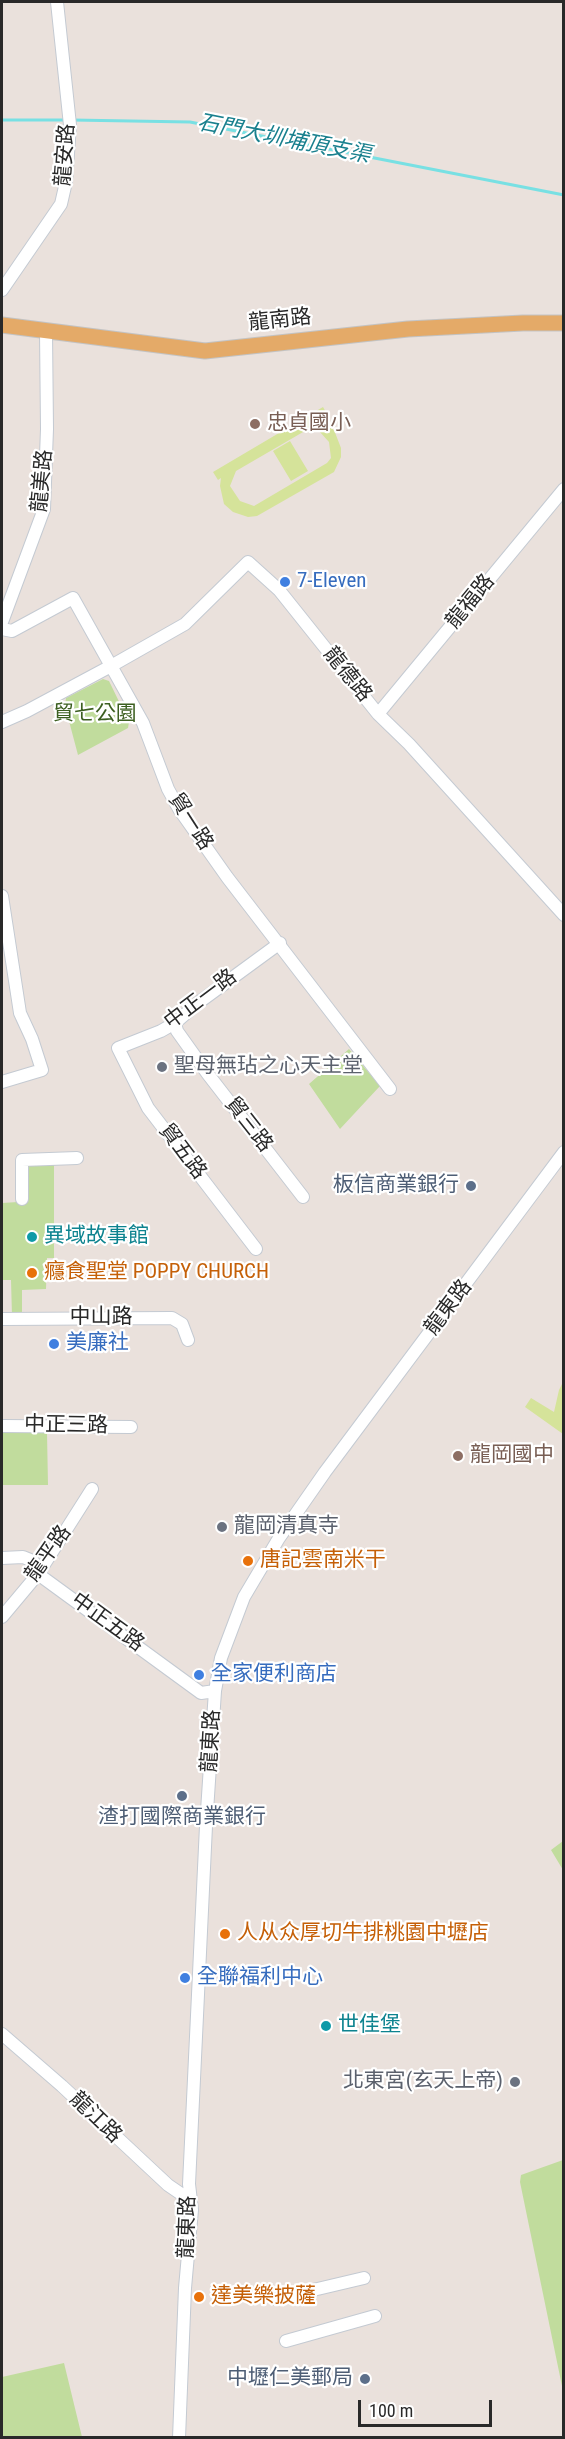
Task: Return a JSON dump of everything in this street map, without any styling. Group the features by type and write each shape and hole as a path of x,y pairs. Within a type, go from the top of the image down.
{"main road":[{"name":"龍南路","path":"2,326 205,351 408,329 564,323"}],"street":[{"name":"龍安路","path":"2,290 61,204 67,173 70,122 57,2"},
{"name":"龍美路","path":"2,622 44,508 47,429 46,332"},
{"name":"龍福路","path":"378,714 564,489"},
{"name":"龍德路","path":"111,666 185,624 248,562 279,590 378,714 409,744 564,915"},
{"name":"貿一路","path":"2,629 12,631 73,598 143,723 178,809 227,877 390,1089"},
{"path":"2,722 111,666"},
{"path":"2,896 20,1013 32,1039 42,1070 2,1082"},
{"name":"中正一路","path":"118,1048 175,1023 225,982 280,943"},
{"name":"貿三路","path":"175,1023 177,1031 207,1073 303,1197"},
{"name":"貿五路","path":"118,1048 148,1108 256,1249"},
{"name":"龍東路","path":"179,2438 185,2288 192,2210 190,2200 206,1826 215,1691 221,1658 244,1597 279,1538 325,1472 564,1152"},
{"path":"22,1199 22,1160 77,1158"},
{"name":"中山路","path":"2,1319 172,1318 182,1324 188,1341"},
{"name":"中正三路","path":"2,1425 131,1427"},
{"name":"龍平路","path":"2,1617 38,1574 92,1489"},
{"name":"中正五路","path":"2,1558 23,1557 33,1562 38,1574 201,1693 215,1691"},
{"name":"龍江路","path":"2,2034 62,2086 168,2185 190,2200"},
{"path":"275,2300 364,2278"},
{"path":"286,2341 375,2316"}],"green space":[{"path":"323,407 327,414 319,420 334,430 341,448 341,457 334,472 257,516 248,517 233,512 224,504 220,486 221,478 218,480 213,472","holes":["310,428 319,431 329,442 331,458 327,463 254,506 240,501 230,486 236,471"]},
{"path":"290,441 308,471 291,481 273,451"},
{"name":"貿七公園","path":"103,679 109,681 129,722 128,728 78,755 65,706 66,698"},
{"path":"349,1049 380,1086 340,1129 309,1084"},
{"path":"20,1155 54,1157 54,1258 47,1258 46,1289 22,1290 22,1315 12,1316 11,1280 2,1280 2,1203 18,1202"},
{"path":"563,1382 563,1434 525,1407 531,1398 554,1412"},
{"path":"2,1433 47,1433 48,1485 2,1485"},
{"path":"563,1841 563,1870 551,1850"},
{"path":"564,2160 563,2391 520,2182 521,2175"},
{"path":"64,2363 82,2437 2,2437 2,2377"}],"waterway":[{"name":"石門大圳埔頂支渠","path":"2,120 66,120"},
{"name":"石門大圳埔頂支渠","path":"72,120 190,122 564,195"}],"place":[{"name":"忠貞國小","path":"255,424"},
{"name":"7-Eleven","path":"285,582"},
{"name":"聖母無玷之心天主堂","path":"162,1067"},
{"name":"板信商業銀行","path":"471,1186"},
{"name":"異域故事館","path":"32,1237"},
{"name":"癮食聖堂 POPPY CHURCH","path":"32,1273"},
{"name":"美廉社","path":"54,1344"},
{"name":"龍岡國中","path":"458,1456"},
{"name":"龍岡清真寺","path":"222,1527"},
{"name":"唐記雲南米干","path":"248,1561"},
{"name":"全家便利商店","path":"199,1675"},
{"name":"渣打國際商業銀行","path":"182,1796"},
{"name":"人从众厚切牛排桃園中壢店","path":"225,1934"},
{"name":"全聯福利中心","path":"185,1978"},
{"name":"世佳堡","path":"326,2026"},
{"name":"北東宮(玄天上帝)","path":"515,2082"},
{"name":"達美樂披薩","path":"199,2297"},
{"name":"中壢仁美郵局","path":"365,2379"}]}
